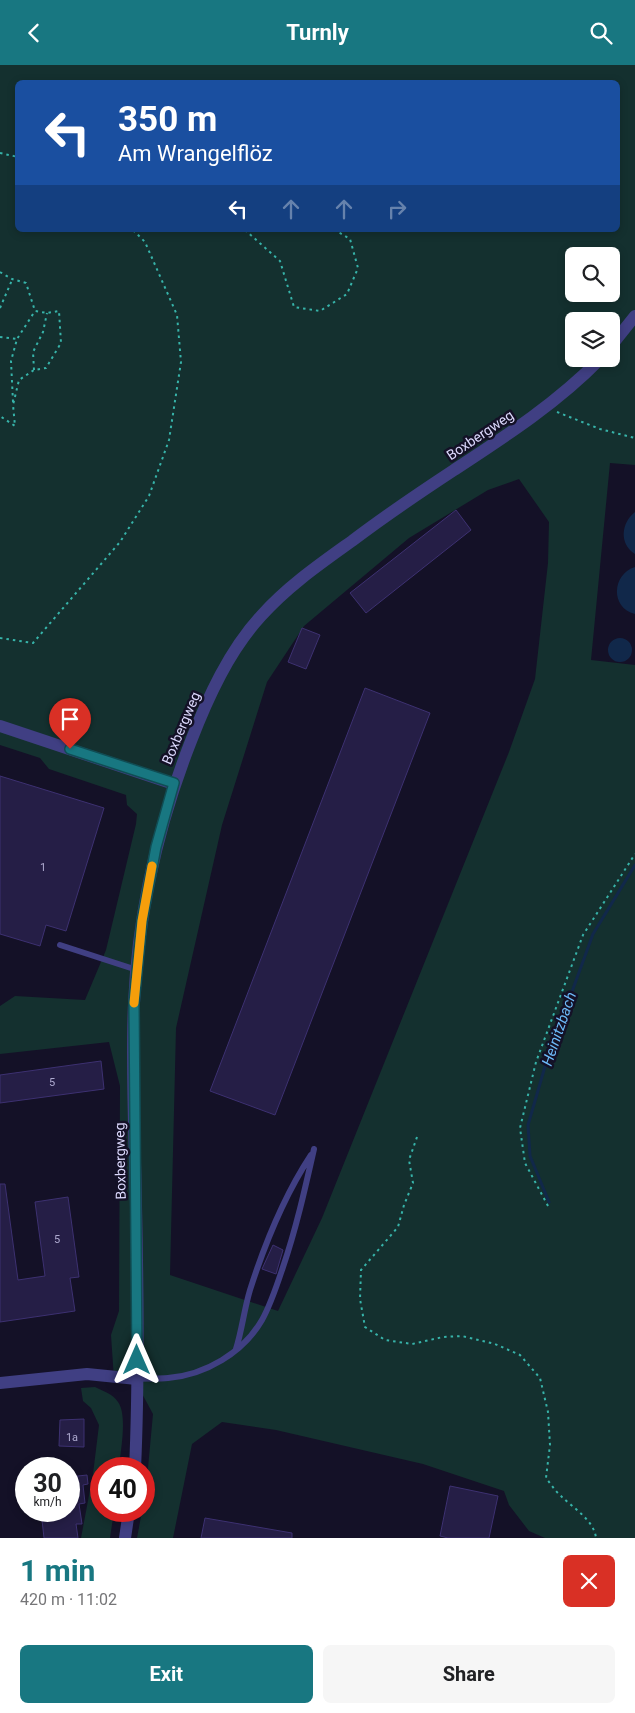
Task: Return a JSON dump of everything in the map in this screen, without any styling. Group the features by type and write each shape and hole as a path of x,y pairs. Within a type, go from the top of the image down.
{"street":[{"path":"620,335 635,316"},
{"name":"Boxbergweg","path":"134,1457 137,1379 134,1003 142,921 156,847 174,783 198,723 226,663 260,617 298,579 405,502 518,428 579,380 592,367"},
{"path":"0,726 174,783"},
{"path":"0,1383 87,1374 137,1379"},
{"path":"125,1538 127,1522"}],"lane":[{"path":"60,945 137,970"},
{"path":"137,1379 169,1378 205,1369 235,1351 247,1341 269,1306 296,1225 314,1149 296,1179 274,1227 250,1292 235,1351"}],"path":[{"path":"0,153 15,156"},
{"path":"0,638 33,643 120,542 149,496 169,440 180,362 177,315 145,242 135,232"},
{"path":"247,232 280,261 294,307 320,311 347,294 358,268 350,239 338,232"},
{"path":"0,272 12,279 26,283 34,311 17,339 10,361 15,426 0,416"},
{"path":"0,308 12,279"},
{"path":"13,405 19,379 34,370 46,368 61,343 60,311 47,313 34,311"},
{"path":"34,370 33,352 43,332 47,313"},
{"path":"0,337 17,339"},
{"path":"546,407 600,429 635,438"},
{"path":"548,1206 525,1163 520,1128 536,1062 583,935 635,854"},
{"path":"417,1137 409,1160 413,1183 398,1227 361,1270 360,1299 365,1327 385,1340 412,1344 443,1337 462,1336 495,1344 520,1355 540,1378 548,1412 550,1445 546,1477 560,1495 586,1518 596,1534 596,1538"}],"green space":[{"path":"0,65 635,65 635,465 610,463 591,660 635,665 635,1538 545,1538 529,1531 509,1505 504,1491 423,1464 276,1430 222,1422 192,1444 173,1538 137,1538 140,1522 155,1522 155,1457 149,1457 153,1414 133,1377 114,1379 111,1335 119,1311 120,1086 109,1042 0,1054 0,1006 15,996 85,1000 106,950 137,814 127,805 126,795 49,769 40,758 0,745","holes":["519,479 549,522 548,563 535,679 509,752 322,1218 278,1311 170,1275 176,1028 222,825 267,682 304,626 409,538 488,490"]},
{"path":"95,1387 108,1393 118,1402 123,1416 120,1457 95,1457 99,1425 91,1408 83,1401 81,1388"},
{"path":"90,1490 90,1522 112,1522 110,1538 81,1538"}],"water":[{"path":"635,512 635,554 626,545 624,533 627,522"},
{"path":"635,567 635,614 627,611 621,605 617,591 618,583 622,576"},
{"path":"620,638 629,641 632,650 629,659 620,662 611,659 608,650 611,641"}],"building":[{"path":"456,510 471,530 366,613 350,593"},
{"path":"302,628 320,635 306,669 288,662"},
{"path":"365,688 430,713 275,1115 210,1091"},
{"path":"0,776 104,808 66,931 46,925 40,946 0,934"},
{"path":"101,1061 104,1089 0,1103 0,1075"},
{"path":"0,1184 5,1184 18,1280 45,1276 35,1202 68,1197 79,1277 70,1278 75,1311 0,1322"},
{"path":"273,1245 283,1250 276,1274 262,1269"},
{"path":"84,1419 84,1447 59,1446 60,1420"},
{"path":"87,1475 88,1484 83,1485 85,1503 80,1504 80,1476"},
{"path":"450,1486 498,1496 489,1538 448,1538 440,1536"},
{"path":"80,1511 82,1524 76,1524 78,1538 44,1538 42,1522 80,1522"},
{"path":"205,1518 292,1533 292,1538 201,1538"}],"waterway":[{"name":"Heinitzbach","path":"549,1202 530,1156 528,1125 546,1063 593,934 635,865"}],"slow traffic":[{"path":"134,1003 142,921 152,866"}],"route":[{"path":"70,749 174,783 156,847 142,921 134,1003 137,1360"}]}
